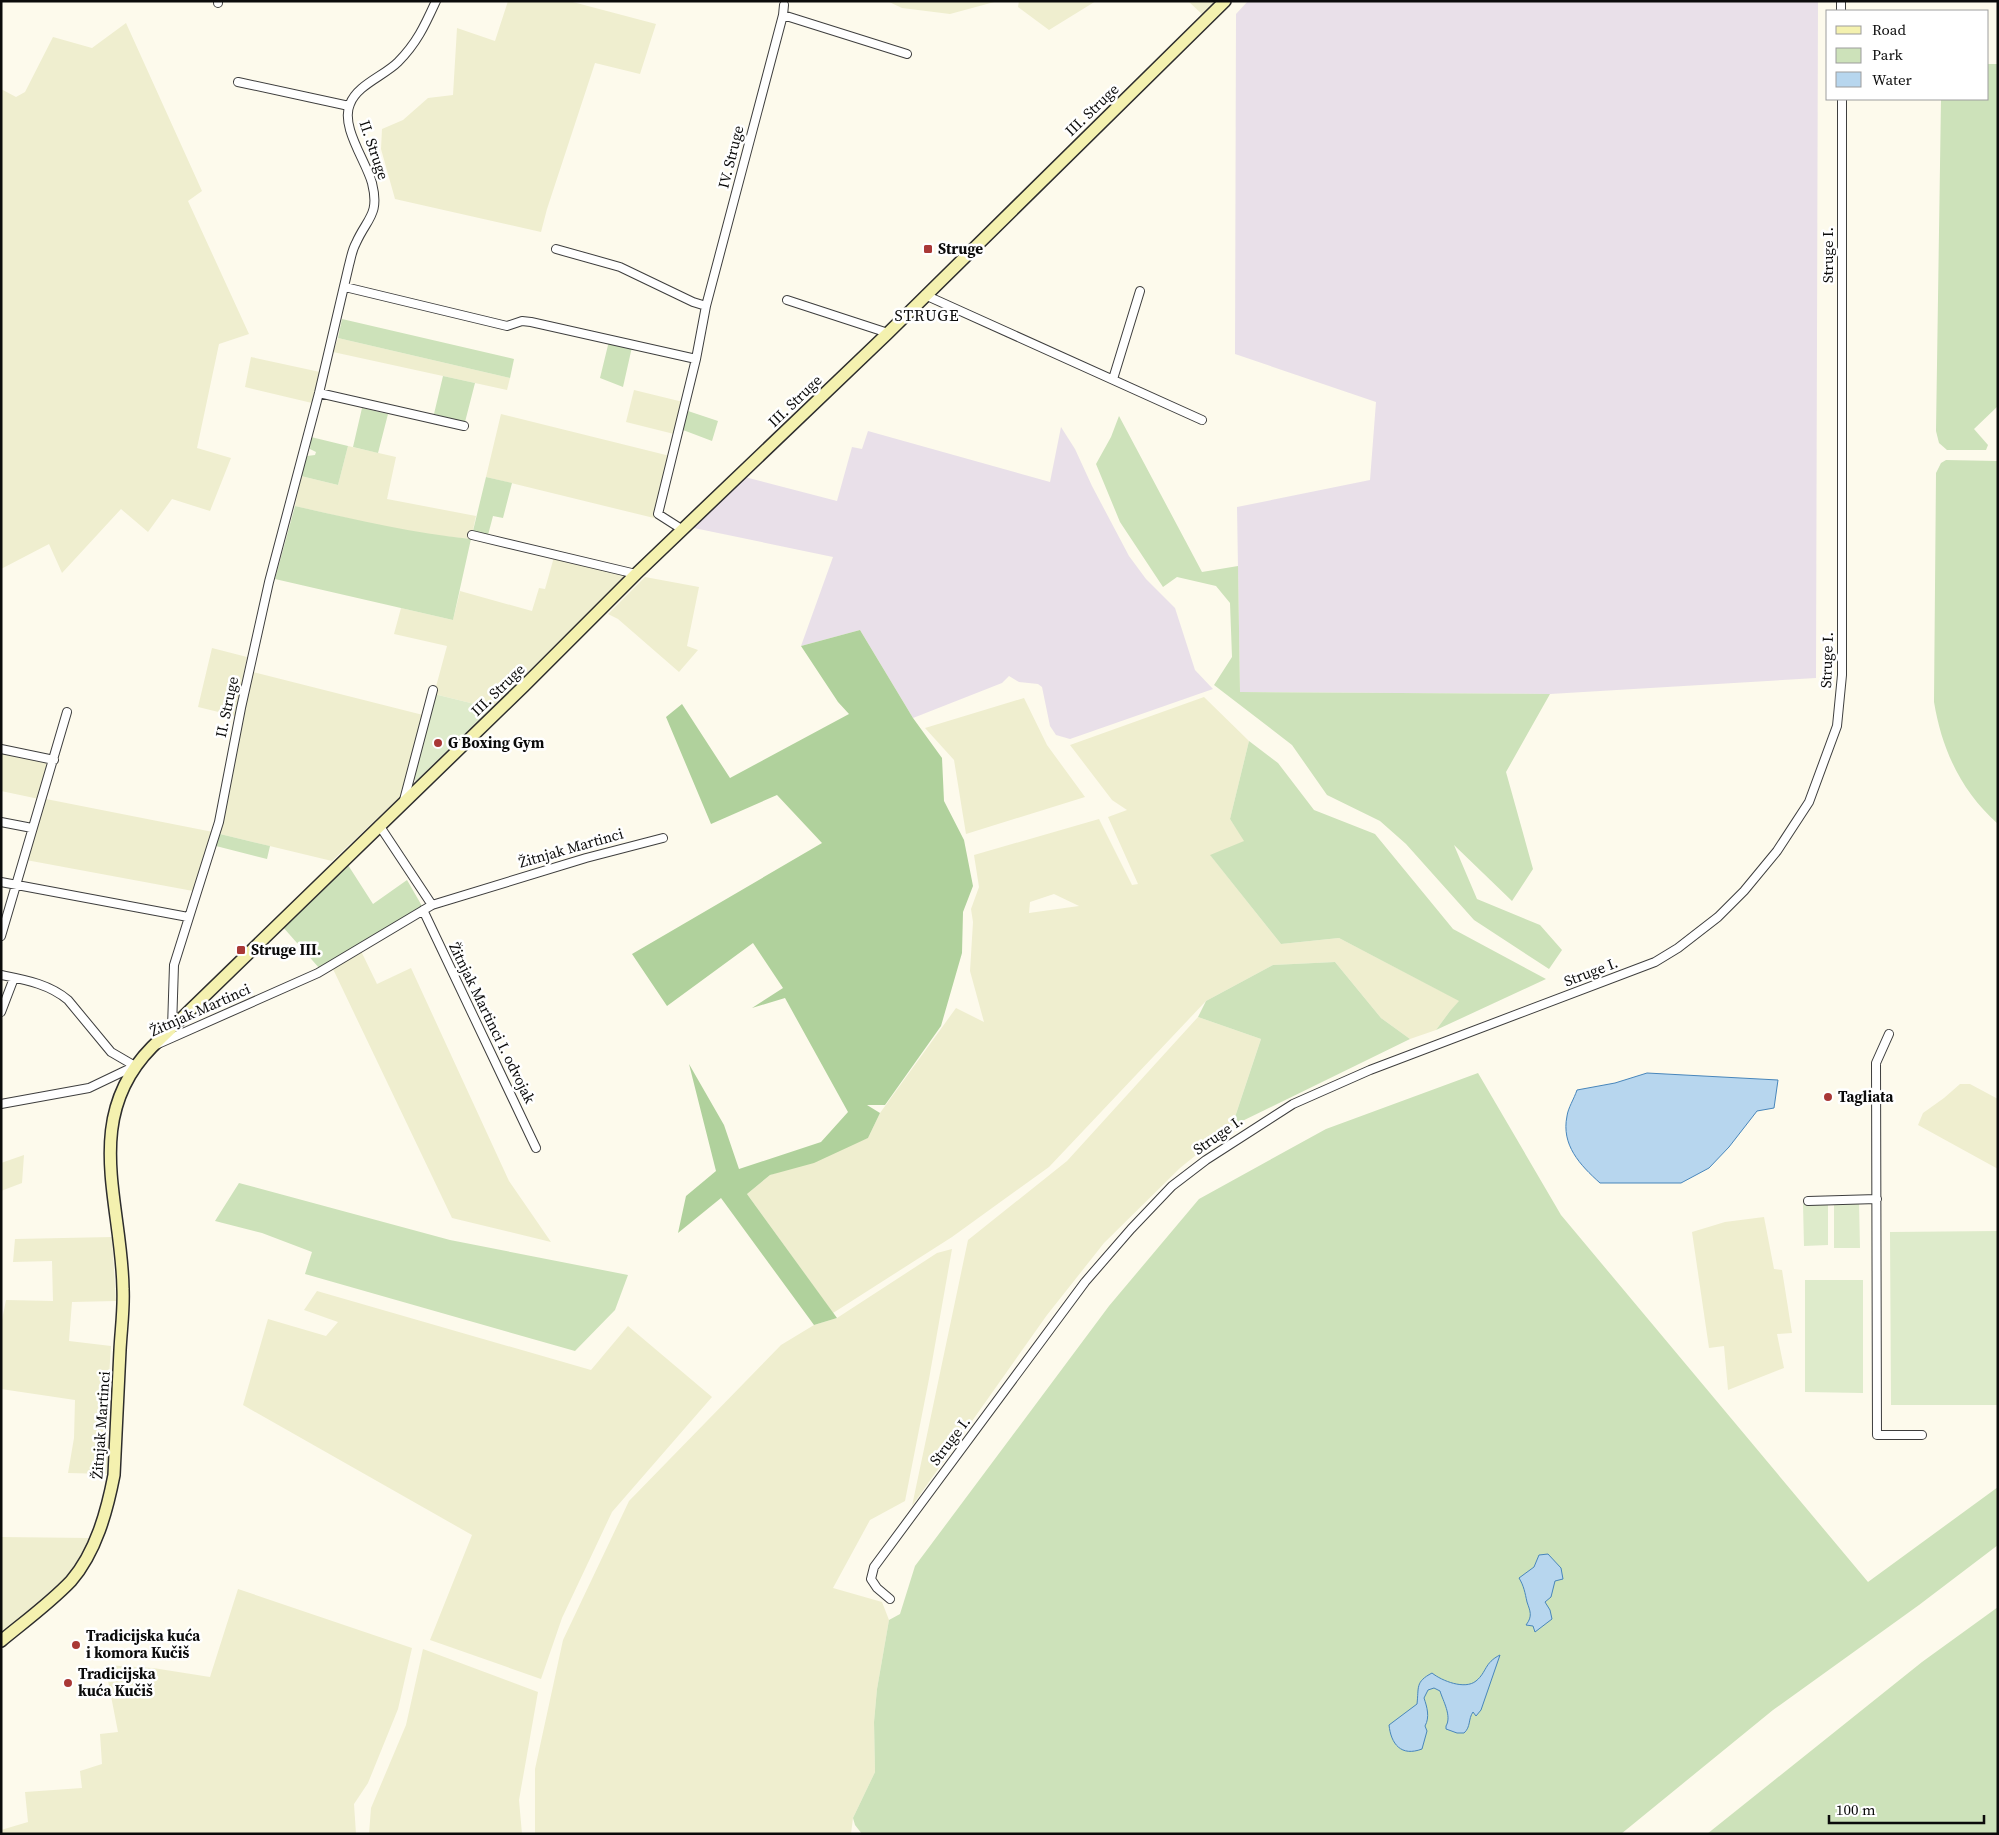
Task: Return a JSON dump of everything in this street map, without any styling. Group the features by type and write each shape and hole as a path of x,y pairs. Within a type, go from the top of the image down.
{"street":[{"name":"II. Struge","path":"172,1028 174,965 219,822 241,708 269,582 319,393 355,245 372,213 374,194 367,168 351,133 348,121 349,106 354,95 396,64 413,46 423,31 436,1"},
{"name":"III. Struge","path":"152,1047 524,686 636,574 888,333 1225,1"},
{"name":"IV. Struge","path":"683,530 658,514 696,359 706,306 783,15 784,5"},
{"path":"783,15 907,54"},
{"name":"II. Struge","path":"238,82 349,106"},
{"name":"Struge I.","path":"890,1599 876,1588 871,1579 874,1567 1086,1282 1131,1229 1172,1186 1214,1154 1293,1104 1370,1070 1655,962 1678,948 1744,891 1777,851 1810,802 1837,726 1842,675 1842,100"},
{"path":"556,249 620,267 692,302 706,306"},
{"path":"345,287 507,326 522,321 696,359"},
{"path":"1113,379 1140,291"},
{"path":"926,295 1202,420"},
{"path":"786,300 888,333"},
{"path":"319,393 464,426"},
{"path":"472,535 636,574"},
{"path":"404,802 433,690"},
{"path":"1,936 67,712"},
{"path":"1,749 54,760"},
{"path":"1,822 32,828"},
{"path":"379,825 432,905"},
{"name":"Žitnjak Martinci","path":"1,1641 72,1580 93,1544 104,1519 110,1494 114,1475 124,1289 111,1183 109,1145 110,1128 115,1111 127,1080 135,1066 152,1047 318,973 432,905 586,858 663,838"},
{"path":"1,882 188,918"},
{"name":"Žitnjak Martinci I. odvojak","path":"423,910 536,1148"},
{"path":"1,976 45,986 62,995 111,1052 135,1066"},
{"path":"1,1012 14,978"},
{"path":"1889,1034 1876,1063 1877,1435 1922,1435"},
{"path":"1,1104 89,1088 135,1066"},
{"path":"1808,1201 1877,1199"}],"shaded area":[{"path":"1248,1 1818,1 1816,678 1550,694 1240,692 1237,507 1370,480 1376,402 1235,354 1236,14"},
{"path":"1061,427 1075,449 1129,556 1146,579 1175,608 1195,670 1213,689 1070,739 1056,735 1050,726 1042,687 1038,684 1019,682 1009,676 1002,683 913,718 860,630 801,646 833,557 694,528 745,477 837,501 852,447 862,449 868,431 1050,482"}],"green space":[{"path":"508,1 569,1 656,24 640,74 595,63 541,232 395,199 381,149 382,129 403,120 428,98 453,95 457,28 495,41"},
{"path":"887,1 998,1 950,14 902,8"},
{"path":"1019,1 1096,1 1049,30 1018,7"},
{"path":"1188,1 1223,1 1204,16"},
{"path":"126,23 202,191 188,201 249,334 219,344 197,448 231,458 210,511 172,499 148,532 121,509 62,573 49,544 1,569 1,89 16,97 25,92 53,37 92,48"},
{"path":"1989,64 1998,64 1998,406 1974,429 1988,445 1986,450 1947,450 1939,443 1936,431 1941,100 1989,100"},
{"path":"342,319 514,359 510,378 338,338"},
{"path":"338,338 510,378 507,390 333,352"},
{"path":"609,341 632,347 623,387 600,378"},
{"path":"251,357 320,372 312,403 245,387"},
{"path":"443,376 475,383 465,422 434,414"},
{"path":"634,390 683,402 674,434 626,422"},
{"path":"362,408 388,414 378,453 353,447"},
{"path":"688,411 718,421 712,441 683,430"},
{"path":"501,414 670,456 654,518 486,477"},
{"path":"1119,416 1202,572 1238,566 1240,692 1550,694 1506,772 1533,869 1512,901 1454,845 1477,899 1540,925 1562,950 1549,969 1474,920 1406,844 1380,821 1327,795 1292,745 1214,685 1232,657 1230,603 1216,586 1177,577 1163,587 1120,522 1096,464 1111,437"},
{"path":"311,437 348,446 338,485 301,476 307,456 315,455 316,452 310,449"},
{"path":"348,446 396,457 387,499 476,516 471,539 432,535 381,526 295,506 301,476 338,485"},
{"path":"1946,460 1998,461 1998,824 1974,798 1955,769 1942,737 1934,702 1936,473 1941,463"},
{"path":"486,477 512,483 503,518 493,516 488,535 473,531"},
{"path":"295,506 360,521 471,539 453,620 275,579"},
{"path":"554,557 620,573 625,576 491,708 434,694 447,646 394,634 401,608 453,620 460,591 532,611 539,588 545,589"},
{"path":"645,577 699,587 687,646 698,650 679,672 618,619 608,614"},
{"path":"860,630 913,718 942,758 944,801 964,840 973,886 963,912 962,953 941,1026 885,1105 867,1105 880,1113 868,1138 814,1163 770,1175 747,1194 837,1318 814,1325 721,1198 678,1233 686,1196 716,1171 689,1064 724,1125 739,1169 821,1142 848,1112 785,998 752,1008 783,988 753,943 667,1006 632,954 822,843 777,795 711,824 666,717 682,704 730,778 849,714 838,702 801,646"},
{"path":"212,648 247,657 235,716 198,707"},
{"path":"253,672 423,715 402,795 332,861 220,834"},
{"name":"G Boxing Gym","path":"434,694 491,708 416,781 411,778"},
{"path":"1204,697 1249,741 1230,819 1245,841 1211,856 1281,944 1339,938 1460,1001 1436,1030 1410,1039 1381,1018 1335,962 1273,965 1206,1001 1049,1167 952,1237 833,1313 747,1194 770,1175 868,1138 880,1113 956,1008 984,1022 970,971 973,922 971,909 979,887 974,855 1099,819 1132,885 1138,884 1108,817 1127,810 1112,800 1070,745","holes":["1054,894 1079,906 1029,913 1030,902"]},
{"path":"1024,698 1047,745 1085,797 966,834 954,760 925,728"},
{"path":"1249,741 1278,763 1314,810 1375,834 1453,929 1546,979 1436,1030 1459,1001 1339,938 1281,944 1210,855 1244,841 1230,819"},
{"path":"1,752 44,760 48,765 39,799 1,791"},
{"path":"46,799 213,832 193,891 26,860"},
{"path":"220,834 270,846 267,859 216,846"},
{"path":"348,865 373,904 407,880 422,906 320,969 282,926"},
{"path":"361,951 377,984 411,968 509,1181 551,1242 452,1218 333,969"},
{"path":"1335,962 1381,1018 1410,1039 1232,1126 1261,1039 1198,1017 1206,1001 1273,965"},
{"path":"1198,1017 1261,1039 1232,1126 1180,1168 1104,1243 1047,1315 912,1506 968,1240 1067,1161"},
{"path":"1478,1073 1561,1215 1868,1582 1998,1487 1998,1545 1919,1605 1773,1710 1621,1834 862,1834 855,1825 853,1818 875,1772 874,1722 877,1689 889,1620 900,1614 915,1566 1109,1306 1199,1199 1326,1129"},
{"path":"1960,1084 1970,1084 1998,1099 1998,1169 1918,1125 1923,1113"},
{"path":"24,1155 22,1183 1,1191 1,1163"},
{"path":"239,1183 450,1240 628,1275 615,1310 575,1351 305,1274 312,1252 262,1233 215,1221"},
{"path":"1834,1202 1859,1202 1860,1248 1834,1248"},
{"path":"1803,1204 1828,1204 1828,1245 1804,1246"},
{"path":"1764,1217 1774,1269 1782,1270 1792,1333 1777,1334 1784,1368 1728,1390 1724,1346 1709,1348 1692,1232 1725,1222"},
{"path":"1998,1231 1998,1405 1891,1405 1890,1232"},
{"path":"112,1237 116,1301 72,1302 69,1341 111,1346 108,1391 108,1474 68,1473 74,1438 75,1400 1,1389 1,1325 6,1300 53,1301 52,1261 13,1262 15,1239"},
{"path":"952,1249 905,1501 870,1520 833,1588 882,1602 889,1620 877,1689 874,1722 875,1772 853,1818 851,1834 535,1834 535,1769 563,1640 629,1501 781,1345 814,1325 837,1318 937,1253"},
{"path":"1805,1280 1863,1280 1863,1393 1805,1392"},
{"path":"317,1291 591,1370 628,1326 712,1397 612,1512 562,1618 541,1679 430,1640 472,1535 243,1405 268,1319 326,1336 338,1322 304,1310"},
{"path":"1,1537 90,1538 81,1556 64,1579 1,1634"},
{"path":"238,1589 412,1648 398,1709 368,1783 354,1804 356,1834 1,1834 1,1830 28,1822 25,1792 82,1788 80,1771 102,1764 100,1734 118,1732 105,1665 153,1668 210,1677"},
{"path":"1998,1607 1998,1834 1707,1834 1922,1662"},
{"path":"423,1649 538,1692 519,1800 522,1834 369,1834 371,1808 406,1725"}],"water":[{"path":"1647,1073 1778,1080 1774,1108 1757,1111 1729,1147 1709,1168 1681,1183 1600,1183 1579,1162 1567,1136 1568,1113 1577,1090 1615,1083"},
{"path":"1548,1554 1561,1568 1563,1579 1555,1581 1551,1597 1545,1602 1550,1610 1552,1619 1535,1632 1533,1626 1526,1625 1530,1619 1530,1614 1519,1578 1534,1567 1539,1555"},
{"path":"1500,1655 1481,1710 1476,1716 1473,1712 1468,1728 1464,1733 1457,1733 1446,1729 1448,1718 1446,1708 1440,1691 1434,1688 1428,1690 1424,1698 1428,1716 1425,1726 1427,1731 1422,1749 1408,1751 1398,1747 1392,1738 1389,1725 1417,1704 1419,1685 1423,1679 1432,1673 1442,1679 1460,1685 1471,1684 1480,1678 1491,1661"}],"place":[{"name":"Struge","path":"928,249"},
{"name":"G Boxing Gym","path":"438,743"},
{"name":"Struge III.","path":"241,950"},
{"name":"Tagliata","path":"1828,1097"},
{"name":"Tradicijska kuća i komora Kučiš","path":"76,1645"},
{"name":"Tradicijska kuća Kučiš","path":"68,1683"}],"district":[{"name":"STRUGE","path":"927,315"}]}
